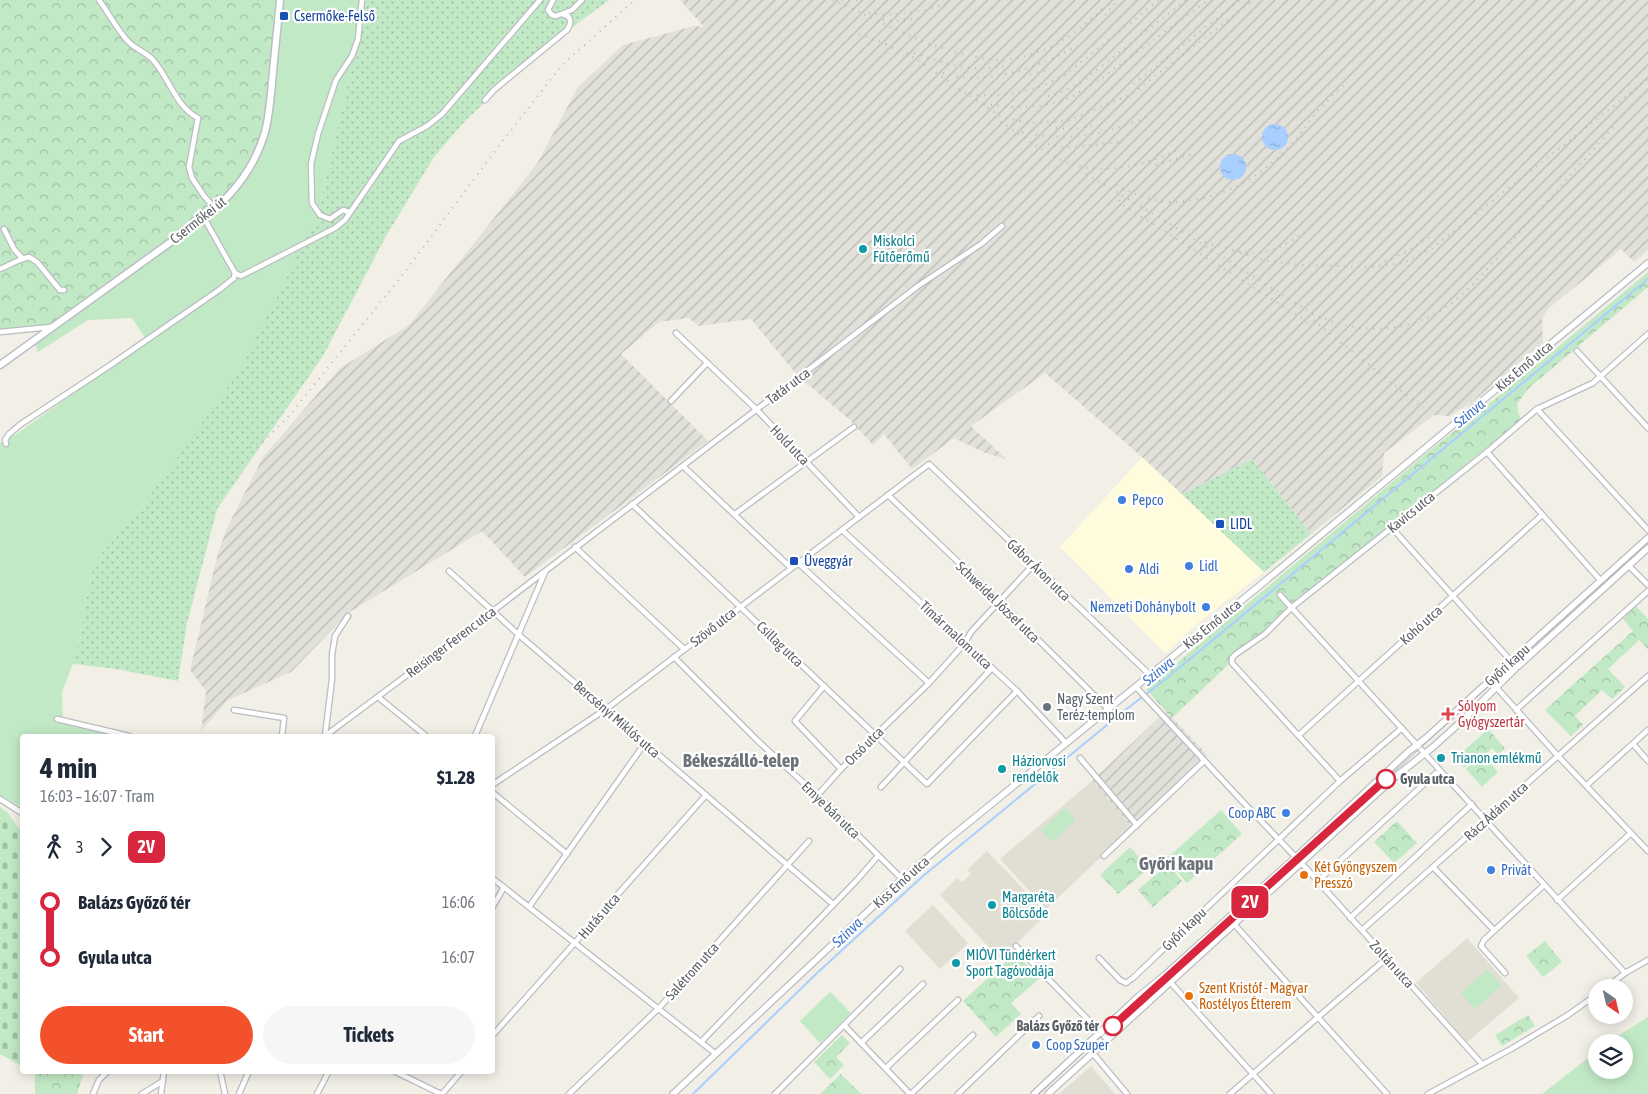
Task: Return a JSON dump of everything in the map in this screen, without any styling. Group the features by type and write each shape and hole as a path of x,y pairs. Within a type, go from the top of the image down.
{"main road":[{"name":"Csermőkei út","path":"0,365 204,218 233,191 250,167 265,132 270,104 280,0"}],"street":[{"path":"99,0 130,43 152,59 167,80 174,95 191,114 198,118 189,168 192,178 204,196 212,205 218,207"},
{"path":"349,212 343,210 330,218 320,215 312,203 311,164 318,134 336,80 352,56 358,39 362,0"},
{"path":"204,218 235,273 241,276 327,233 345,220 399,141 427,126 442,114 540,0"},
{"path":"553,0 548,10 556,16 564,15 582,0"},
{"path":"485,100 495,89 566,30 570,24 570,19 564,15"},
{"name":"Tatár utca","path":"575,547 918,286 981,244 1002,226"},
{"path":"4,229 14,249 22,258"},
{"path":"0,268 15,263 22,258 29,257 36,262 60,290 64,290"},
{"name":"Kiss Ernő utca","path":"673,1094 946,841 1136,687 1648,263"},
{"path":"6,444 8,434 20,424 109,366 219,290 234,278 235,273"},
{"path":"0,332 52,327"},
{"name":"Hold utca","path":"676,333 757,410 859,517"},
{"name":"Kavics utca","path":"1299,735 1232,662 1232,658 1265,634 1291,608 1487,452 1537,409 1593,384 1648,334"},
{"path":"1577,351 1648,428"},
{"path":"671,401 707,363"},
{"path":"1537,409 1648,530"},
{"path":"735,514 854,427"},
{"path":"1487,452 1601,581"},
{"name":"Gábor Áron utca","path":"929,464 1150,675"},
{"name":"Szövő utca","path":"495,783 606,709 929,464"},
{"path":"683,466 791,568"},
{"name":"Schweidel József utca","path":"888,495 1108,709"},
{"name":"Csillag utca","path":"632,504 927,784 1017,691"},
{"name":"Kohó utca","path":"1299,735 1542,515"},
{"path":"1392,528 1511,661"},
{"name":"Tímár malom utca","path":"842,530 1017,691 1066,743"},
{"name":"Győri kapu","path":"1034,1094 1100,1032 1296,857 1380,778 1648,538"},
{"path":"575,547 684,649"},
{"name":"Reisinger Ferenc utca","path":"328,734 493,612 575,547"},
{"name":"Győri kapu","path":"1048,1094 1396,777 1464,720 1496,687 1648,548"},
{"path":"1624,560 1648,585"},
{"path":"798,562 929,683"},
{"name":"Orsó utca","path":"824,686 794,721 841,768 929,683 965,644 971,632 1034,564"},
{"name":"Bercsényi Miklós utca","path":"449,570 519,635 833,904"},
{"path":"476,734 545,571"},
{"path":"1516,710 1648,590"},
{"path":"1280,595 1360,680 1625,974"},
{"path":"325,734 335,636 348,616"},
{"name":"Ernye bán utca","path":"674,656 758,741 903,880"},
{"path":"881,787 992,668"},
{"name":"Rácz Ádám utca","path":"1362,930 1648,676"},
{"name":"Zoltán utca","path":"1136,687 1278,840 1302,863 1482,1064"},
{"path":"1496,687 1648,851"},
{"path":"378,696 424,734"},
{"path":"234,710 284,718 282,734"},
{"path":"57,719 120,734"},
{"name":"Győri kapu","path":"1099,958 1120,980 1126,983 1138,974 1340,781 1402,728"},
{"path":"1587,785 1648,730"},
{"path":"1299,735 1340,781"},
{"path":"529,907 645,743"},
{"path":"1632,744 1648,761"},
{"path":"1080,758 1137,825"},
{"path":"1104,856 1204,761"},
{"path":"817,796 841,768"},
{"path":"1318,882 1436,773"},
{"path":"495,794 567,854"},
{"name":"Hutás utca","path":"495,1033 706,795"},
{"path":"0,799 20,812"},
{"name":"Rácz Ádám utca","path":"1350,918 1472,804"},
{"path":"1558,900 1631,833"},
{"name":"Salétrom utca","path":"569,1094 659,1008 809,841"},
{"path":"702,1042 878,856"},
{"path":"1433,867 1494,930"},
{"path":"495,880 716,1054"},
{"path":"1505,973 1481,946 1494,930 1544,885"},
{"path":"495,903 504,887"},
{"path":"1234,924 1387,1094"},
{"path":"1016,946 1108,1040"},
{"path":"1230,1094 1387,958"},
{"path":"1618,979 1648,960"},
{"path":"775,1094 900,969"},
{"path":"1171,982 1271,1094"},
{"path":"862,1043 923,984"},
{"path":"886,1068 958,1000"},
{"path":"1428,1094 1511,1049 1568,1015 1588,1000"},
{"path":"958,1094 1039,1016"},
{"path":"844,1025 911,1094 972,1035"},
{"path":"1086,1045 1127,1094"},
{"path":"93,1094 99,1080 105,1074"},
{"path":"161,1094 164,1074"},
{"path":"221,1074 225,1094"},
{"path":"238,1094 248,1074"},
{"path":"317,1094 327,1074"},
{"path":"400,1074 441,1094 459,1074"},
{"path":"142,1094 163,1081"}],"shaded area":[{"path":"680,0 1648,0 1648,250 1634,262 1621,249 1548,309 1542,319 1543,343 1471,403 1450,416 1434,415 1384,453 1382,476 1311,534 1252,459 1182,494 1045,373 971,426 1006,459 983,452 954,438 912,469 884,434 873,445 851,421 797,375 751,319 698,326 689,318 659,322 621,354 708,441 525,577 482,531 348,613 291,672 228,700 201,731 206,691 190,670 218,553 227,528 263,457 339,369 409,325 537,164 578,87 623,45 694,26 704,27"},
{"path":"1142,457 1264,572 1203,619 1165,653 1060,547"},
{"path":"1166,711 1207,755 1132,828 1092,781"},
{"path":"1092,781 1132,828 1046,909 1000,859"},
{"path":"987,851 1047,914 1000,959 940,895 957,878 962,882 971,874 967,870"},
{"path":"933,905 968,943 940,969 905,931"},
{"path":"1467,938 1519,998 1467,1042 1416,983"},
{"path":"1091,1066 1115,1094 1059,1094"}],"green space":[{"path":"0,0 280,0 267,120 250,167 218,207 52,327 0,332"},
{"path":"280,0 367,0 317,217 241,368 151,494 94,562 84,608 81,635 73,664 62,692 63,722 105,734 20,734 20,807 0,795 0,443 18,433 147,341 132,318 88,320 38,352 33,341 218,207 250,167 267,120"},
{"path":"367,0 609,0 566,32 498,90 464,122 434,157 386,236 323,356 217,509 187,623 178,681 116,669 73,664 81,635 84,608 94,562 151,494 317,217"},
{"path":"1648,272 1648,287 1529,388 1517,404 1518,413 1522,419 1289,607 1172,718 1146,689 1428,452 1505,391"},
{"path":"1252,459 1311,534 1264,572 1182,494"},
{"path":"1636,606 1648,619 1648,649 1639,640 1608,669 1625,687 1612,699 1602,690 1575,716 1583,725 1571,736 1545,710 1633,631 1623,619"},
{"path":"1488,729 1505,748 1498,755 1492,748 1485,755 1482,752 1464,768 1455,759"},
{"path":"1482,754 1498,772 1482,787 1466,769"},
{"path":"0,807 8,813 20,830 20,1065 0,1054"},
{"path":"1065,808 1076,820 1052,842 1041,830"},
{"path":"1221,810 1242,834 1187,883 1166,859"},
{"path":"1397,821 1417,843 1394,863 1374,842"},
{"path":"1130,847 1149,868 1118,894 1100,875"},
{"path":"1168,864 1182,881 1153,907 1138,890"},
{"path":"1545,941 1562,962 1543,977 1526,956"},
{"path":"1015,953 1040,978 1011,1003 1021,1014 996,1037 963,1001"},
{"path":"1487,969 1502,985 1475,1009 1461,993"},
{"path":"830,992 851,1013 820,1043 800,1021"},
{"path":"1528,1015 1535,1026 1502,1046 1495,1035"},
{"path":"1648,1017 1648,1094 1542,1094 1588,1058 1588,1079 1633,1079 1633,1034 1621,1034"},
{"path":"842,1035 850,1043 836,1057 844,1065 830,1079 814,1062"},
{"path":"35,1074 83,1074 77,1094 35,1094"},
{"path":"841,1074 861,1094 820,1094"}],"water":[{"path":"1275,124 1284,128 1288,137 1284,146 1275,150 1266,146 1262,137 1266,128"},
{"path":"1233,154 1242,158 1246,167 1242,176 1233,180 1224,176 1220,167 1224,158"}],"waterway":[{"name":"Szinva","path":"693,1094 816,974 923,876 1167,678 1648,279"}],"tram line":[{"path":"1038,1094 1648,542"},
{"name":"2V","path":"1113,1026 1386,779"}],"railway":[{"path":"250,447 264,441 289,416 404,273 562,65 635,0"},
{"path":"833,0 935,46 978,58 1000,60 1021,57 1059,43 1106,6"},
{"path":"842,0 863,0"},
{"path":"1105,15 1118,0"},
{"path":"970,94 1007,94 1054,81 1065,75 1159,0"},
{"path":"1048,96 1058,94 1080,83 1186,0"},
{"path":"984,104 1011,107 1041,106 1070,98 1095,83 1208,0"},
{"path":"1134,84 1240,0"},
{"path":"901,49 1001,117 1031,123 1067,121 1132,94 1254,0"},
{"path":"869,13 887,15 908,13 948,3"},
{"path":"883,20 899,21 920,18"},
{"path":"859,34 892,46"},
{"path":"886,44 904,56"},
{"path":"943,73 958,77 993,76 1048,61 1077,45"},
{"path":"914,53 971,68 1009,65"},
{"path":"1030,74 1048,70"},
{"path":"1234,251 1267,261 1303,265 1369,267 1403,263 1431,249 1648,79"},
{"path":"1116,185 1149,199 1163,202 1203,198 1235,187 1276,160 1322,106 1344,85"},
{"path":"1022,132 1055,137 1088,135 1104,132 1150,115"},
{"path":"995,118 1053,156 1075,165 1089,168 1104,169 1134,165 1177,150"},
{"path":"1086,174 1167,222 1313,314 1329,321 1363,328 1398,327 1431,316 1452,303 1470,288 1617,123"},
{"path":"1056,128 1074,129 1096,125"},
{"path":"1048,144 1065,148 1119,142"},
{"path":"1156,165 1193,154"},
{"path":"1119,200 1123,205 1302,318 1311,326"},
{"path":"1205,242 1233,250 1256,253 1279,247 1304,232"},
{"path":"1385,261 1404,253 1433,235"},
{"path":"1308,316 1423,408"}],"place":[{"name":"Csermőke-Felső","path":"284,16"},
{"name":"Miskolci Fűtőerőmű","path":"863,249"},
{"name":"Pepco","path":"1122,500"},
{"name":"LIDL","path":"1220,524"},
{"name":"Üveggyár","path":"794,561"},
{"name":"Lidl","path":"1189,566"},
{"name":"Aldi","path":"1129,569"},
{"name":"Nemzeti Dohánybolt","path":"1206,607"},
{"name":"Nagy Szent Teréz-templom","path":"1047,707"},
{"name":"Sólyom Gyógyszertár","path":"1448,714"},
{"name":"Trianon emlékmű","path":"1441,758"},
{"name":"Háziorvosi rendelők","path":"1002,769"},
{"name":"Gyula utca","path":"1386,779"},
{"name":"Coop ABC","path":"1286,813"},
{"name":"Privát","path":"1491,870"},
{"name":"Két Gyöngyszem Presszó","path":"1304,875"},
{"name":"Margaréta Bölcsőde","path":"992,905"},
{"name":"MIÓVI Tündérkert Sport Tagóvodája","path":"956,963"},
{"name":"Szent Kristóf - Magyar Rostélyos Étterem","path":"1189,996"},
{"name":"Balázs Győző tér","path":"1113,1026"},
{"name":"Coop Szuper","path":"1036,1045"}],"district":[{"name":"Békeszálló-telep","path":"741,760"},
{"name":"Győri kapu","path":"1176,863"}]}
